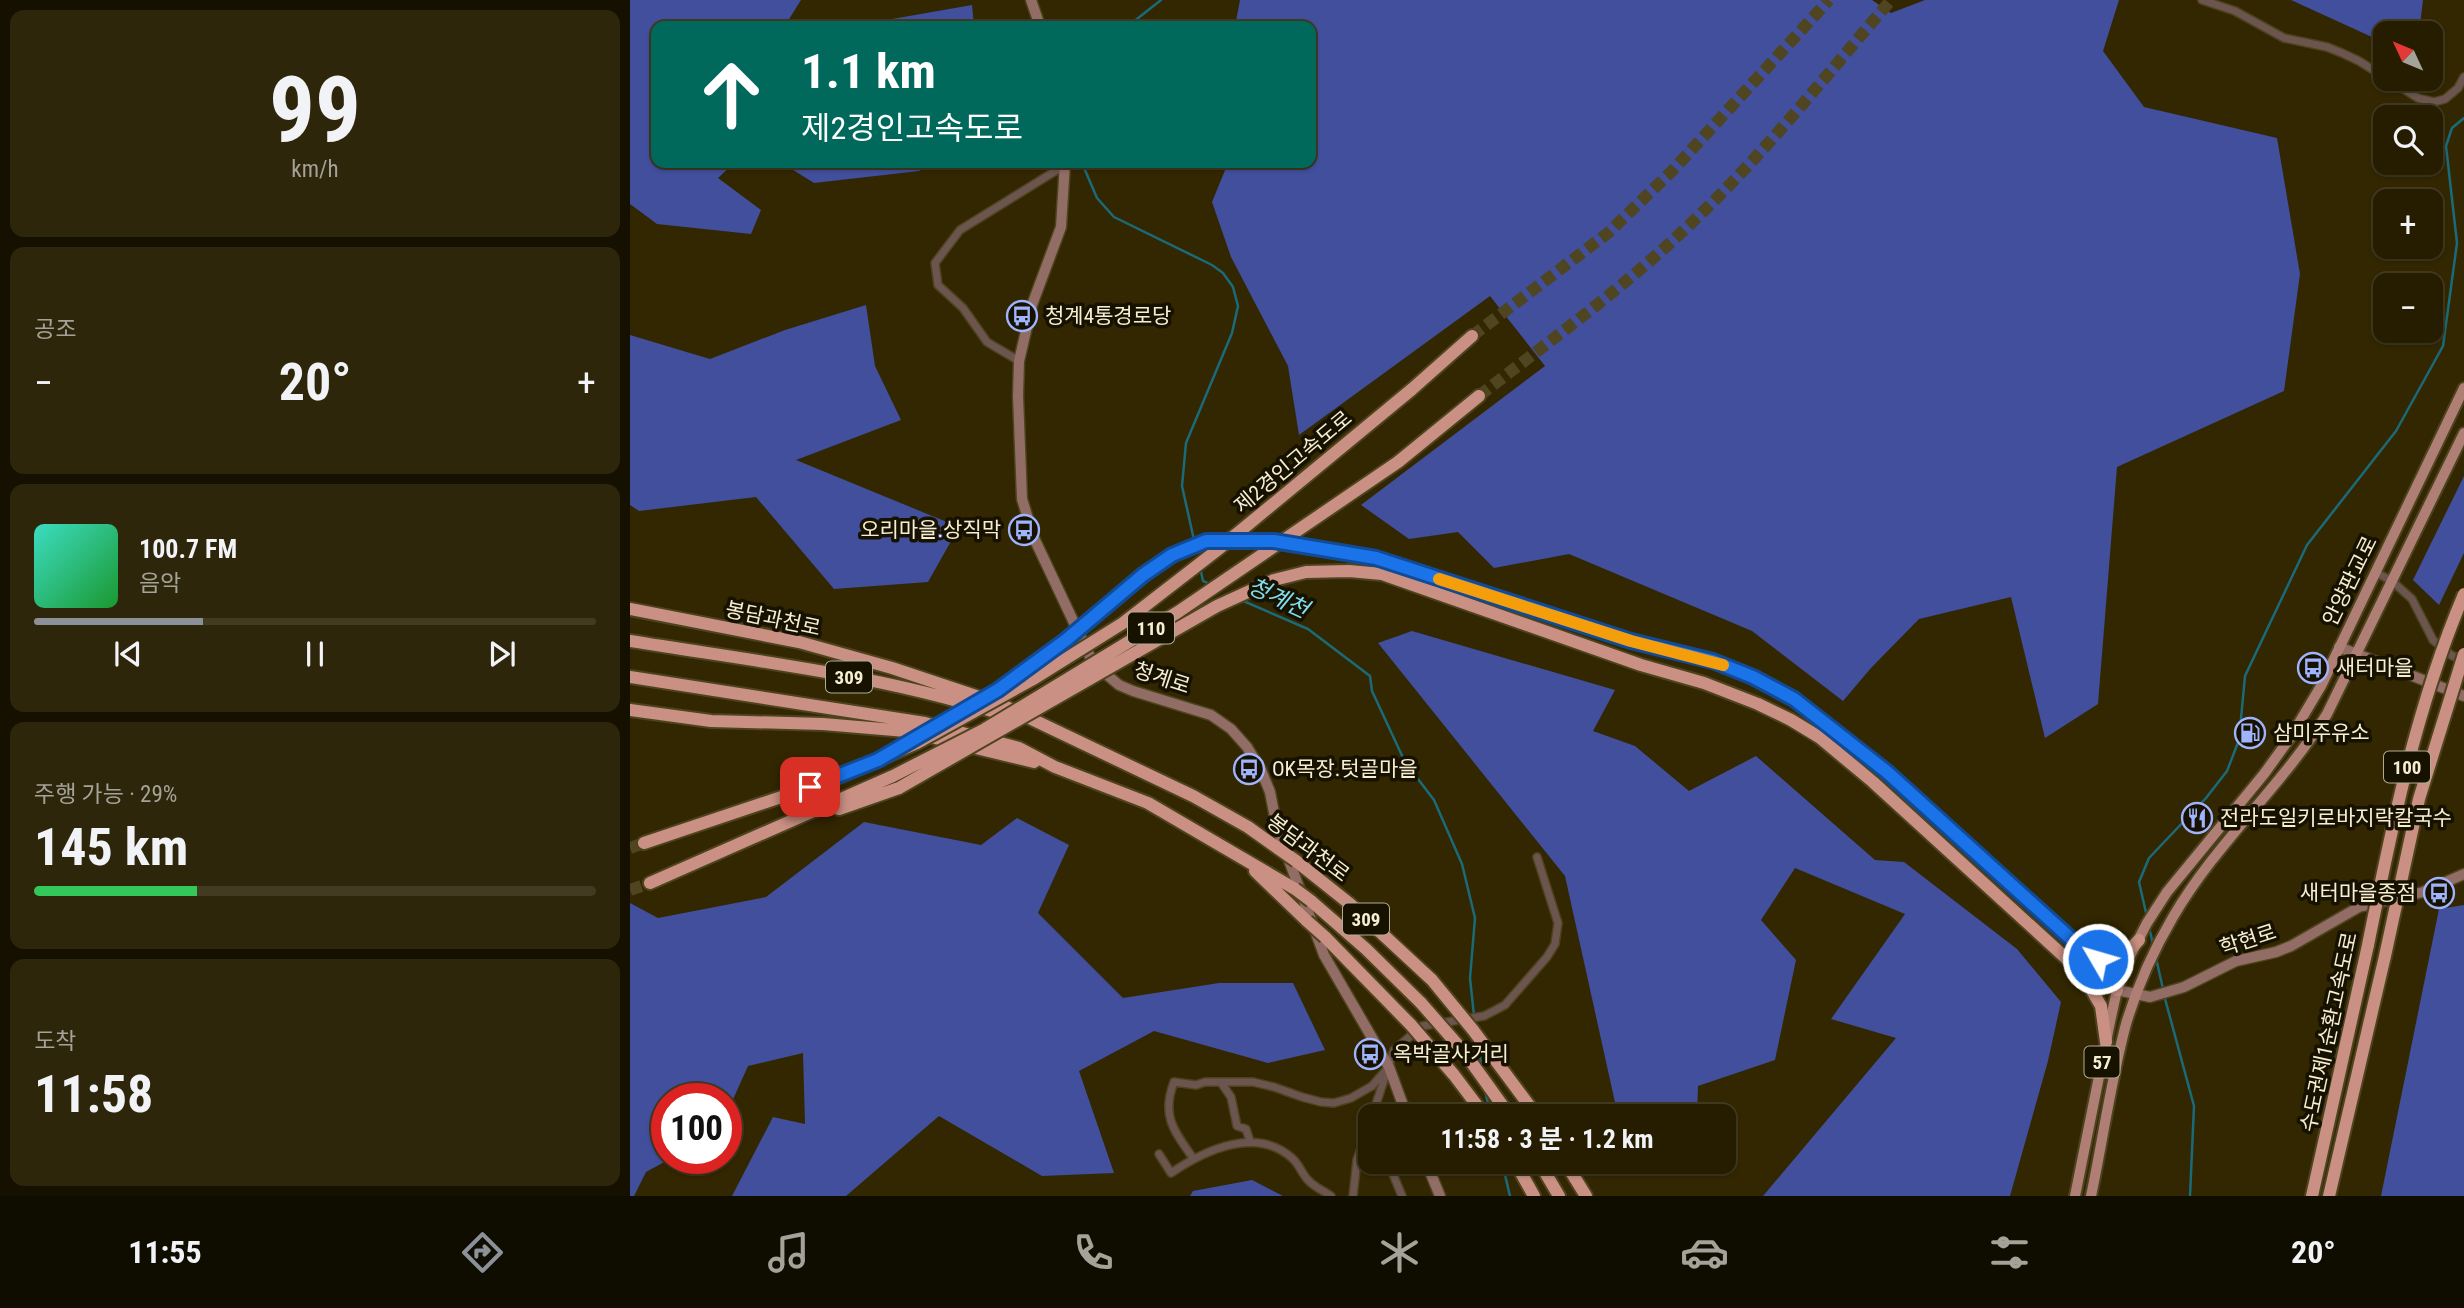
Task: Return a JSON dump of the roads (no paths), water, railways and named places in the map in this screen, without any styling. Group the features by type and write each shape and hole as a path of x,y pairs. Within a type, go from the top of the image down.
{"highway":[{"name":"제2경인고속도로","path":"644,843 832,780 917,743 1035,678 1123,623 1216,551 1411,390 1472,336"},
{"name":"110","path":"650,883 896,782 1178,612 1398,462 1479,396"},
{"path":"878,760 998,690 1066,640 1143,575 1172,555 1206,541 1260,540 1376,558 1631,641 1713,661 1753,677 1794,699 1887,772 2091,957 2118,990"},
{"path":"896,782 1217,606 1274,580 1306,572 1349,571 1382,574 1641,665 1704,683 1791,720 1819,737 1873,782 2080,971 2098,999 2103,1013 2106,1042"},
{"name":"수도권제1순환고속도로","path":"2312,1196 2398,798 2448,632 2464,594"},
{"name":"봉담과천로","path":"630,609 799,642 892,668 1000,704 1193,796 1248,827 1350,904 1432,980 1528,1104"},
{"name":"봉담과천로","path":"630,641 753,659 880,682 967,702 1064,734"},
{"name":"수도권제1순환고속도로","path":"2329,1196 2419,799 2464,654"},
{"name":"봉담과천로","path":"630,677 925,723 1018,748 1055,767 1148,803 1234,852 1311,901 1366,949 1421,1003 1464,1052 1501,1104"},
{"name":"봉담과천로","path":"630,710 710,721 823,724 906,731 1055,767"},
{"name":"봉담과천로","path":"1234,852 1417,1025 1476,1104"},
{"path":"2091,957 2102,960 2113,958 2129,949 2141,936"},
{"path":"2080,971 2118,990"},
{"path":"1522,1174 1534,1196"},
{"path":"1546,1174 1559,1196"},
{"path":"1572,1174 1586,1196"}],"main road":[{"name":"안양판교로","path":"2074,1196 2118,990 2141,936 2167,892 2290,738 2321,686 2464,388"},
{"name":"안양판교로","path":"2091,1196 2126,1026 2135,995 2153,956 2186,896 2305,748 2327,714 2464,433"}],"street":[{"path":"1031,0 1038,21"},
{"path":"2202,0 2235,11 2284,38 2342,53 2418,98 2434,102 2445,99 2458,88 2464,77"},
{"path":"1019,361 987,342 963,308 938,285 934,263 960,230 1059,168"},
{"name":"청계로","path":"1065,168 1061,228 1032,305 1019,361 1022,499 1034,538 1093,663 1119,685 1211,715 1231,729 1247,747 1270,792 1277,828 1324,955 1389,1067 1403,1104"},
{"path":"2375,572 2412,599 2433,640 2464,662"},
{"path":"2339,647 2464,696"},
{"path":"1376,1104 1394,1051 1417,1025 1484,1016 1505,1005 1547,957 1555,944 1558,923 1537,857"},
{"name":"학현로","path":"2118,990 2150,997 2184,987 2236,961 2276,953 2359,907 2423,892 2464,874"},
{"path":"1193,1158 1169,1119 1170,1093 1174,1083 1196,1085 1205,1082 1254,1082 1301,1097 1334,1103 1351,1098 1373,1086 1389,1067"},
{"path":"1222,1084 1231,1097 1237,1126 1246,1129 1250,1141"},
{"path":"1159,1154 1171,1173 1193,1158 1250,1141 1279,1150 1292,1158 1309,1181 1331,1196"},
{"path":"1353,1196 1358,1157"},
{"path":"1393,1174 1402,1196"},
{"path":"1431,1174 1440,1196"}],"waterway":[{"name":"청계천","path":"1134,21 1161,0"},
{"path":"2147,917 2139,882 2149,858 2206,798 2227,771 2239,740 2245,676 2307,545 2396,431 2443,346 2457,243 2446,146 2452,128 2464,118"},
{"name":"청계천","path":"1084,168 1097,198 1114,217 1212,265 1223,273 1233,287 1238,306 1232,333 1186,443 1182,486 1194,540"},
{"name":"청계천","path":"1200,567 1203,581 1210,584"},
{"name":"청계천","path":"1241,600 1308,629 1370,676 1372,691 1405,762 1434,800 1462,864 1475,918 1470,978 1475,1025"},
{"path":"2149,927 2153,944"},
{"path":"2156,958 2163,989"},
{"path":"2164,995 2194,1106 2190,1196"},
{"name":"청계천","path":"1478,1046 1482,1067"},
{"name":"청계천","path":"1485,1091 1488,1104"},
{"name":"청계천","path":"1505,1174 1510,1196"}],"tunnel":[{"path":"1472,336 1608,233 1672,171 1829,0"},
{"path":"1479,396 1610,294 1685,229 1765,146 1891,0"},
{"path":"630,848 644,843"},
{"path":"630,890 650,883"}],"place":[{"name":"청계4통경로당","path":"1022,316"},
{"name":"오리마을.상직막","path":"1024,530"},
{"name":"새터마을","path":"2313,668"},
{"name":"삼미주유소","path":"2250,733"},
{"name":"OK목장.텃골마을","path":"1249,769"},
{"name":"전라도일키로바지락칼국수","path":"2197,818"},
{"name":"새터마을종점","path":"2439,893"},
{"name":"옥박골사거리","path":"1370,1054"}]}
